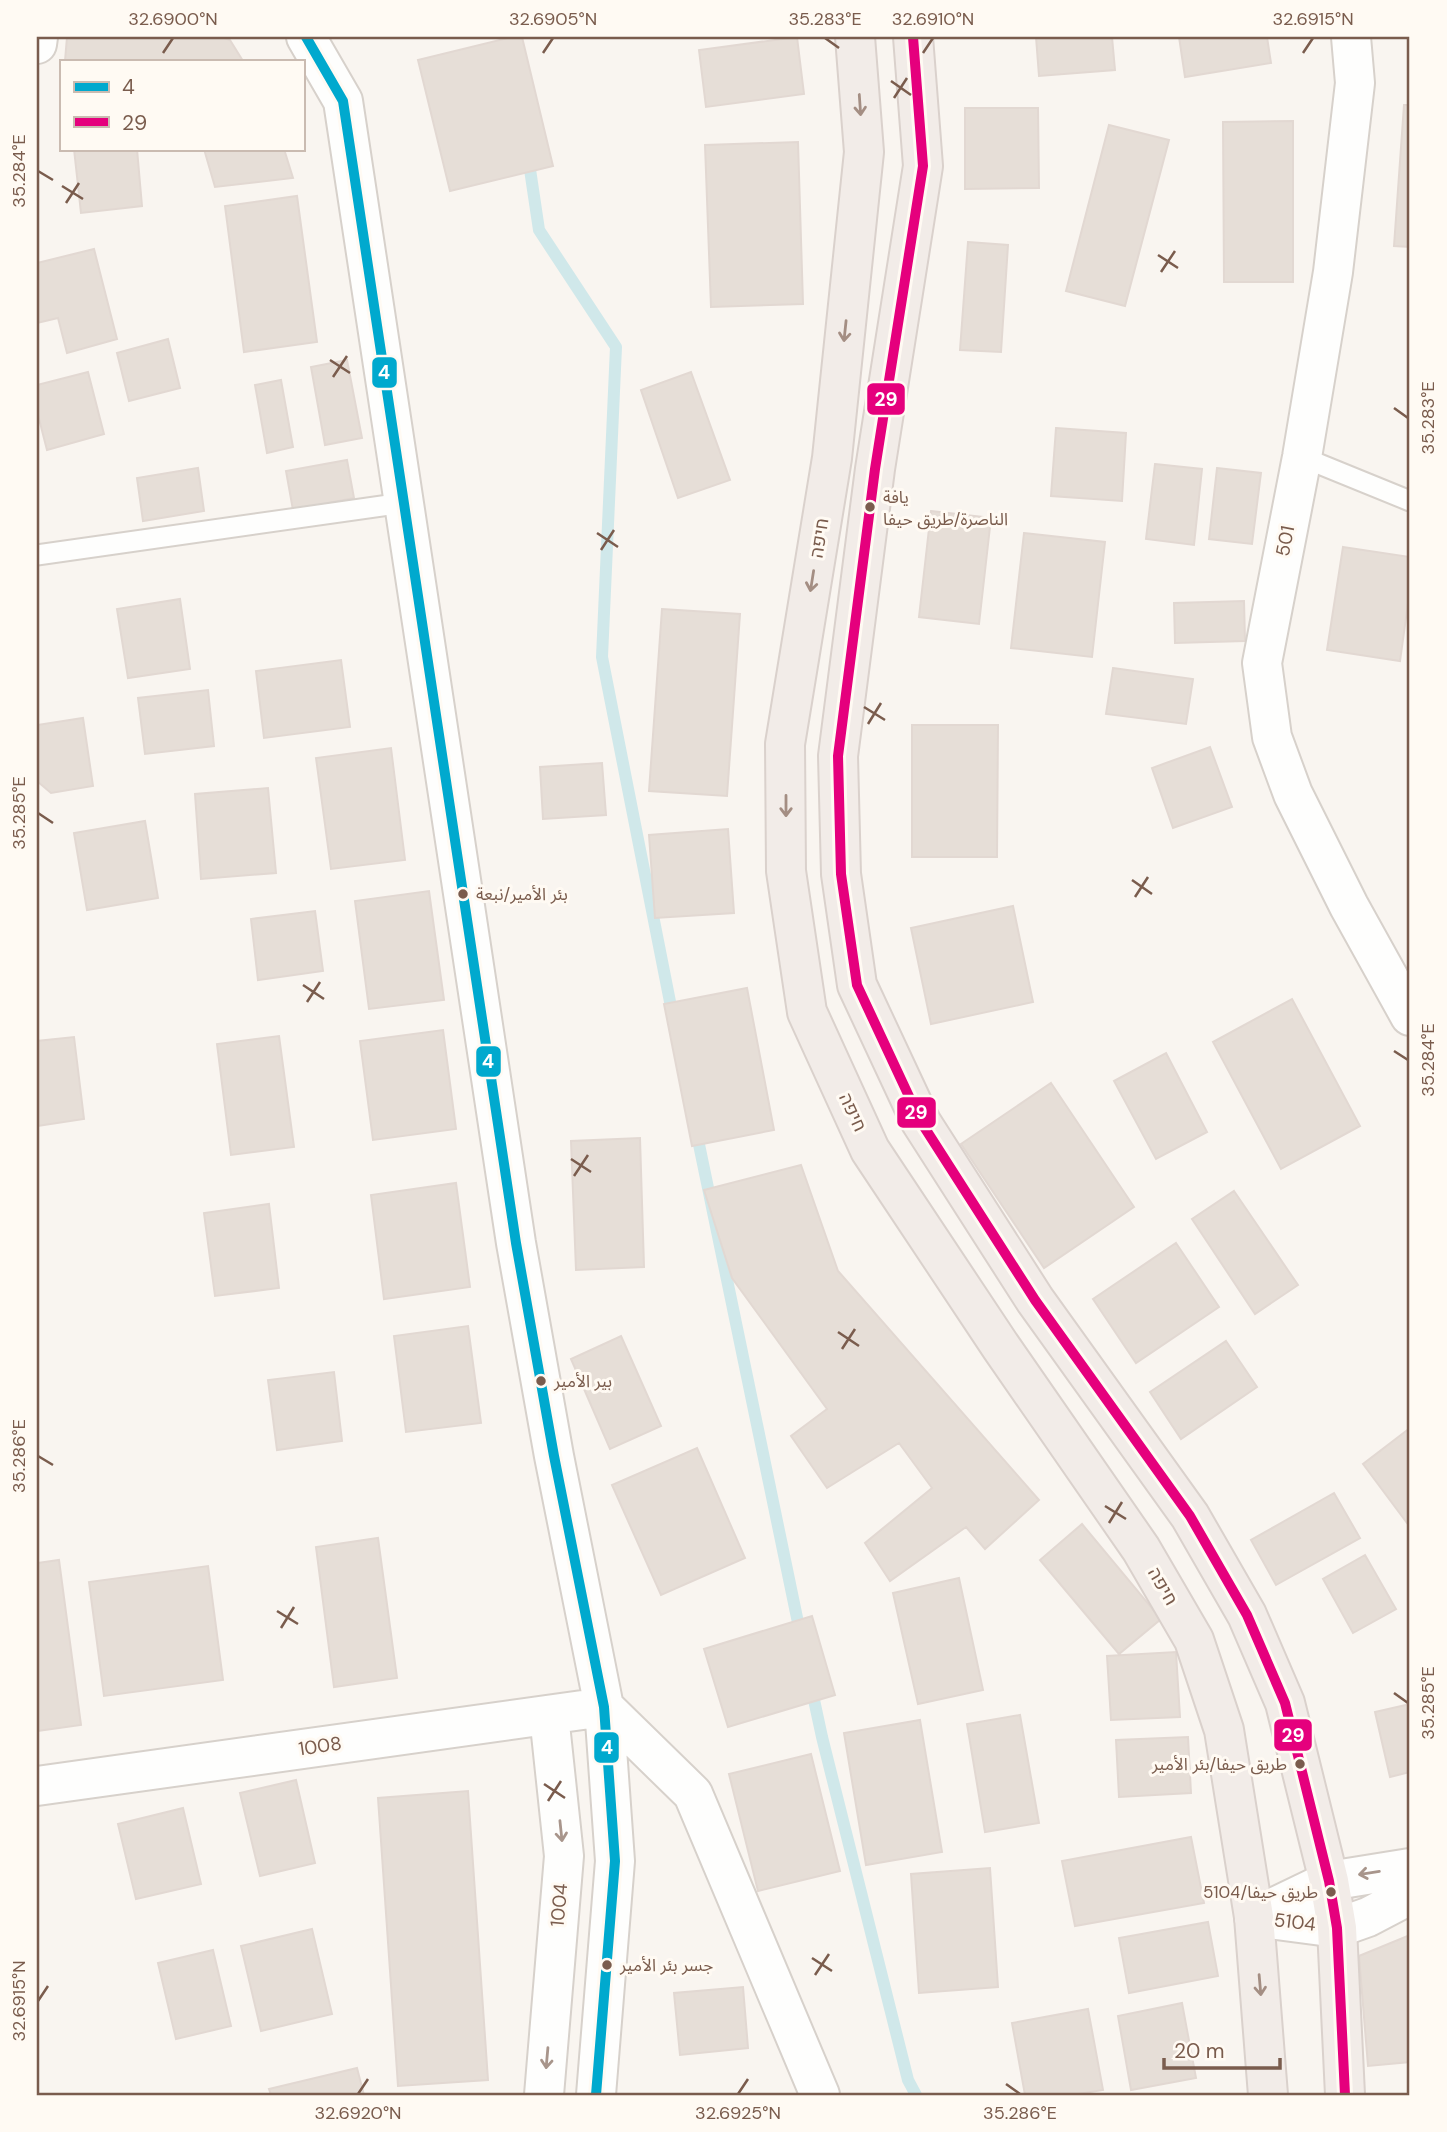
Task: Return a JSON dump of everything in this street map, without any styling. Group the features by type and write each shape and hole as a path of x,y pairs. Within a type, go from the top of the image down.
{"highway":[{"name":"חיפה","path":"855,37 863,152 832,458 785,744 786,871 807,1012 870,1150 1001,1347 1141,1549 1194,1640 1224,1730 1254,1917 1268,2095"},
{"path":"913,37 923,166 876,469 838,756 841,874 857,985 921,1122 1035,1300 1190,1516 1247,1615 1285,1703 1329,1881 1337,1928 1345,2095"}],"street":[{"path":"37,44 38,37"},
{"path":"306,37 343,101 516,1243 554,1457 604,1707 615,1861 596,2095"},
{"name":"501","path":"1351,37 1355,83 1333,272 1262,663 1272,737 1299,806 1349,906 1410,1016"},
{"path":"604,1707 693,1794 820,2095"},
{"name":"1008","path":"37,1786 604,1707"},
{"name":"1004","path":"544,2095 564,1856 549,1715"},
{"name":"5104","path":"1254,1917 1329,1881 1410,1868"},
{"name":"5104","path":"1254,1917 1337,1928 1368,1917 1410,1895"}],"lane":[{"path":"1301,457 1410,501"},
{"path":"37,555 403,503"}],"building":[{"path":"67,37 221,37 230,40 242,60 65,60"},
{"path":"512,37 522,37 553,166 450,191 418,60"},
{"path":"797,37 804,94 706,107 699,50"},
{"path":"1036,37 1112,37 1115,70 1039,76"},
{"path":"1179,37 1267,37 1271,63 1185,77"},
{"path":"1404,105 1410,105 1410,247 1394,246"},
{"path":"965,108 1038,108 1039,188 965,189"},
{"path":"1293,121 1293,282 1224,282 1223,122"},
{"path":"1109,125 1169,140 1125,306 1066,291"},
{"path":"798,142 803,304 711,307 705,145"},
{"path":"74,150 137,150 142,206 81,213"},
{"path":"204,150 284,150 293,178 215,187"},
{"path":"297,196 317,342 244,352 225,206"},
{"path":"968,242 1008,245 1001,352 960,350"},
{"path":"94,249 117,339 67,353 58,318 37,323 37,263"},
{"path":"168,339 180,388 129,401 117,353"},
{"path":"347,360 362,438 325,445 311,367"},
{"path":"88,372 104,434 47,450 37,411 37,385"},
{"path":"691,372 730,480 678,498 641,390"},
{"path":"281,380 293,447 267,453 255,385"},
{"path":"1056,428 1126,433 1122,501 1051,496"},
{"path":"347,460 354,498 293,510 286,471"},
{"path":"1155,464 1202,469 1194,545 1146,539"},
{"path":"198,468 204,511 143,521 137,478"},
{"path":"1217,468 1261,473 1252,544 1209,539"},
{"path":"931,511 991,518 979,624 919,617"},
{"path":"1024,533 1105,542 1092,657 1011,648"},
{"path":"1343,547 1410,557 1410,589 1400,661 1327,650"},
{"path":"180,599 190,669 128,678 117,609"},
{"path":"1244,601 1245,641 1175,643 1174,603"},
{"path":"662,609 740,614 727,796 649,791"},
{"path":"341,660 350,727 264,738 256,671"},
{"path":"1113,668 1193,679 1186,724 1106,714"},
{"path":"208,690 214,746 145,754 138,698"},
{"path":"83,718 93,786 51,793 37,781 37,725"},
{"path":"912,725 998,725 997,857 912,857"},
{"path":"1210,747 1232,807 1173,828 1152,768"},
{"path":"391,748 405,860 331,869 316,758"},
{"path":"602,763 606,815 543,819 540,767"},
{"path":"268,788 276,873 201,879 195,794"},
{"path":"145,821 158,898 87,910 74,833"},
{"path":"728,829 734,913 655,918 649,835"},
{"path":"429,891 444,1000 369,1009 355,901"},
{"path":"1013,906 1033,1002 931,1024 911,928"},
{"path":"315,911 323,971 258,980 251,919"},
{"path":"747,988 774,1130 692,1146 664,1004"},
{"path":"1292,999 1360,1126 1281,1169 1213,1042"},
{"path":"443,1030 456,1129 373,1140 360,1041"},
{"path":"279,1036 294,1147 231,1155 217,1044"},
{"path":"74,1037 84,1119 37,1126 37,1041"},
{"path":"1166,1053 1207,1132 1156,1159 1114,1081"},
{"path":"1051,1083 1134,1207 1044,1268 961,1144"},
{"path":"640,1138 644,1267 576,1270 571,1141"},
{"path":"801,1165 838,1271 1039,1500 985,1549 966,1527 890,1581 865,1543 932,1488 899,1443 827,1488 791,1436 827,1409 732,1278 704,1190"},
{"path":"456,1183 470,1287 384,1299 371,1195"},
{"path":"1234,1191 1298,1285 1255,1314 1192,1219"},
{"path":"269,1204 279,1288 215,1296 204,1213"},
{"path":"1176,1243 1219,1307 1136,1363 1093,1299"},
{"path":"468,1326 481,1423 406,1432 394,1336"},
{"path":"621,1336 661,1426 610,1449 571,1359"},
{"path":"1226,1341 1257,1387 1181,1439 1150,1392"},
{"path":"334,1372 342,1441 277,1450 268,1380"},
{"path":"1410,1428 1410,1527 1363,1464"},
{"path":"697,1448 745,1558 661,1595 612,1485"},
{"path":"1334,1493 1360,1538 1276,1585 1251,1540"},
{"path":"1082,1524 1161,1619 1119,1654 1040,1560"},
{"path":"378,1538 397,1678 334,1687 316,1547"},
{"path":"1365,1555 1396,1609 1353,1633 1323,1579"},
{"path":"59,1560 81,1725 37,1731 37,1563"},
{"path":"208,1566 223,1680 104,1696 89,1582"},
{"path":"959,1578 983,1690 918,1704 893,1593"},
{"path":"812,1616 835,1695 728,1727 704,1649"},
{"path":"1176,1652 1180,1717 1111,1720 1107,1656"},
{"path":"1410,1704 1410,1772 1390,1777 1375,1712"},
{"path":"1020,1715 1039,1823 985,1832 967,1724"},
{"path":"920,1720 942,1852 866,1865 844,1733"},
{"path":"1188,1737 1191,1793 1119,1797 1116,1740"},
{"path":"811,1754 840,1871 758,1891 729,1774"},
{"path":"296,1780 315,1863 260,1876 240,1793"},
{"path":"468,1791 488,2080 398,2086 378,1798"},
{"path":"183,1808 201,1884 136,1899 118,1824"},
{"path":"1191,1837 1204,1903 1075,1926 1062,1861"},
{"path":"990,1868 998,1987 919,1993 911,1874"},
{"path":"1208,1922 1218,1976 1129,1993 1119,1938"},
{"path":"312,1929 332,2014 261,2031 241,1946"},
{"path":"1410,1935 1410,2062 1368,2066 1359,1956"},
{"path":"213,1950 231,2026 176,2039 158,1963"},
{"path":"743,1987 748,2048 680,2055 674,1993"},
{"path":"1182,2003 1196,2078 1131,2090 1118,2016"},
{"path":"1088,2009 1103,2090 1072,2095 1025,2095 1012,2023"},
{"path":"357,2068 364,2095 271,2095 269,2089"}],"waterway":[{"path":"528,156 539,230 616,347 602,657 673,1017"},
{"path":"696,1130 801,1637"},
{"path":"811,1686 908,2080 916,2095"}],"transit line":[{"name":"4","path":"306,37 343,101 516,1243 554,1456 604,1707 615,1861 596,2095"},
{"name":"29","path":"913,37 923,166 875,469 838,756 841,874 857,985 921,1122 1035,1300 1190,1516 1247,1615 1285,1703 1329,1881 1337,1928 1345,2095"}],"place":[{"name":"يافة الناصرة/طريق حيفا","path":"870,507"},
{"name":"بئر الأمير/نبعة","path":"463,894"},
{"name":"بير الأمير","path":"541,1381"},
{"name":"طريق حيفا/بئر الأمير","path":"1300,1764"},
{"name":"طريق حيفا/5104","path":"1331,1892"},
{"name":"جسر بئر الأمير","path":"607,1965"}]}
